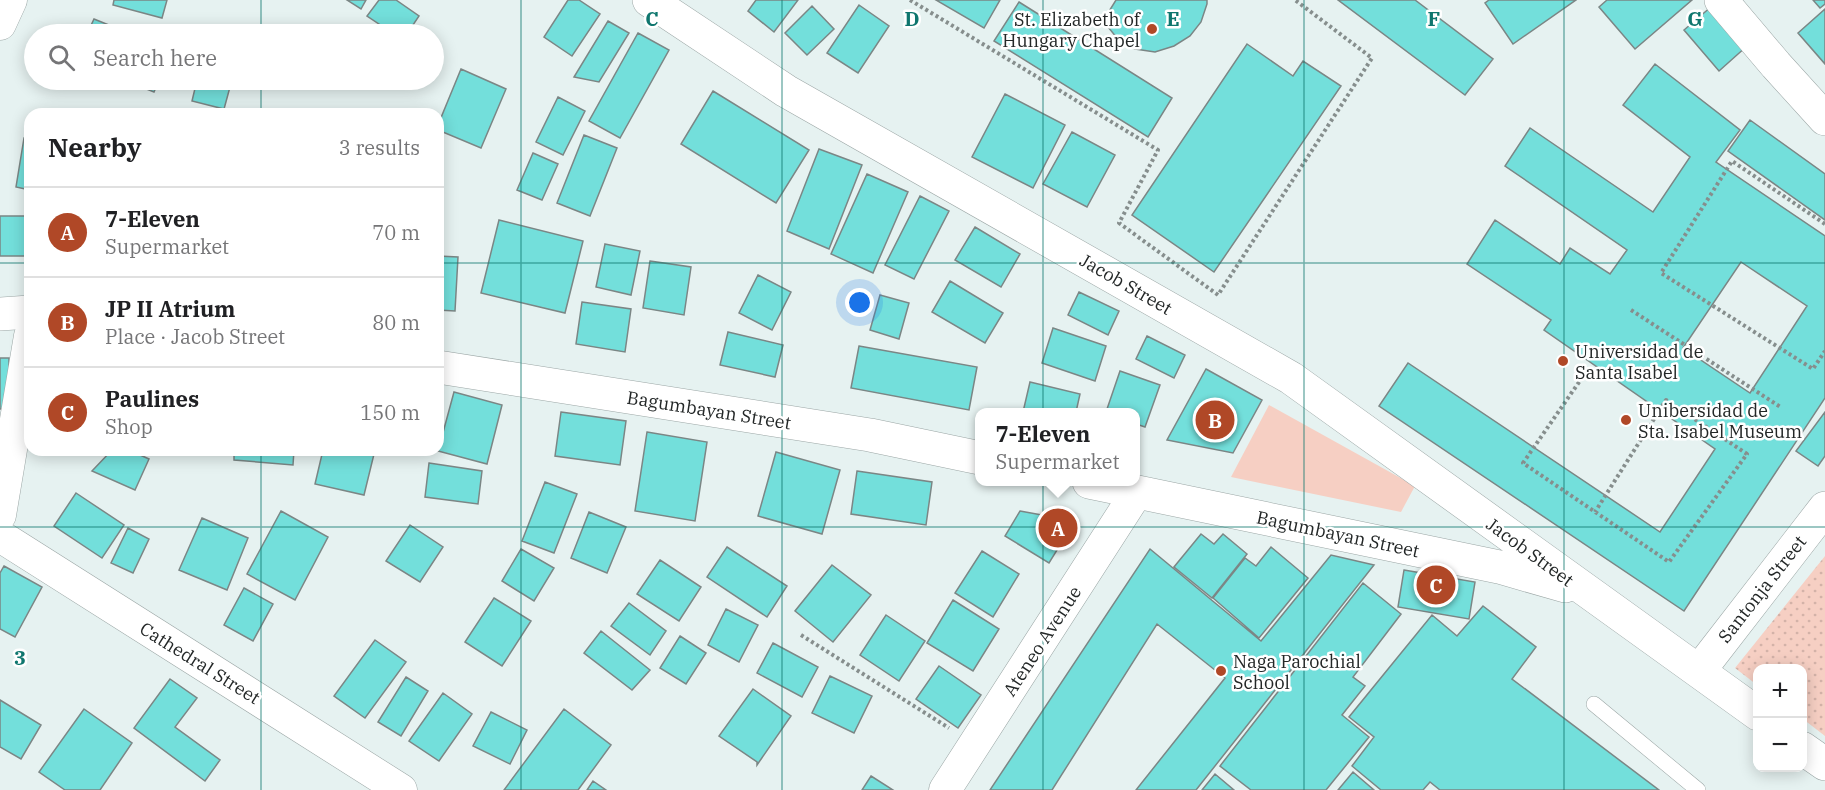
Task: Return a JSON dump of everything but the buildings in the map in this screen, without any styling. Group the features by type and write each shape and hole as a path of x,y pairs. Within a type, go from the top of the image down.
{"main road":[{"name":"Jacob Street","path":"649,0 786,91 1291,378 1586,593 1753,710"},
{"path":"1721,0 1825,119"},
{"path":"0,314 24,312"},
{"name":"Bagumbayan Street","path":"444,368 870,435 975,457"},
{"name":"Bagumbayan Street","path":"1108,486 1498,567 1586,593"},
{"name":"Santonja Street","path":"1699,671 1825,508"},
{"path":"1807,751 1825,764"}],"street":[{"path":"0,24 11,0"},
{"path":"0,515 24,372"},
{"name":"Ateneo Avenue","path":"945,790 1137,492"},
{"name":"Cathedral Street","path":"0,536 401,790"}],"lane":[{"path":"1594,704 1698,790"}],"path":[{"path":"910,0 1158,150 1119,224 1218,295 1372,58 1296,0"},
{"path":"1825,224 1731,161 1661,273 1814,369 1825,351"},
{"path":"1630,310 1782,408"},
{"path":"1586,372 1523,464 1669,562 1747,454 1666,400 1595,512"},
{"path":"801,635 975,744"}],"shaded area":[{"path":"1269,405 1415,486 1401,512 1231,477"},
{"path":"1825,556 1825,736 1807,722 1807,664 1753,664 1753,682 1735,668"}],"place":[{"name":"St. Elizabeth of Hungary Chapel","path":"1152,29"},
{"name":"Universidad de Santa Isabel","path":"1563,361"},
{"name":"JP II Atrium","path":"1215,420"},
{"name":"Unibersidad de Sta. Isabel Museum","path":"1626,420"},
{"name":"7-Eleven","path":"1058,528"},
{"name":"Paulines","path":"1436,585"},
{"name":"Naga Parochial School","path":"1221,671"}]}
